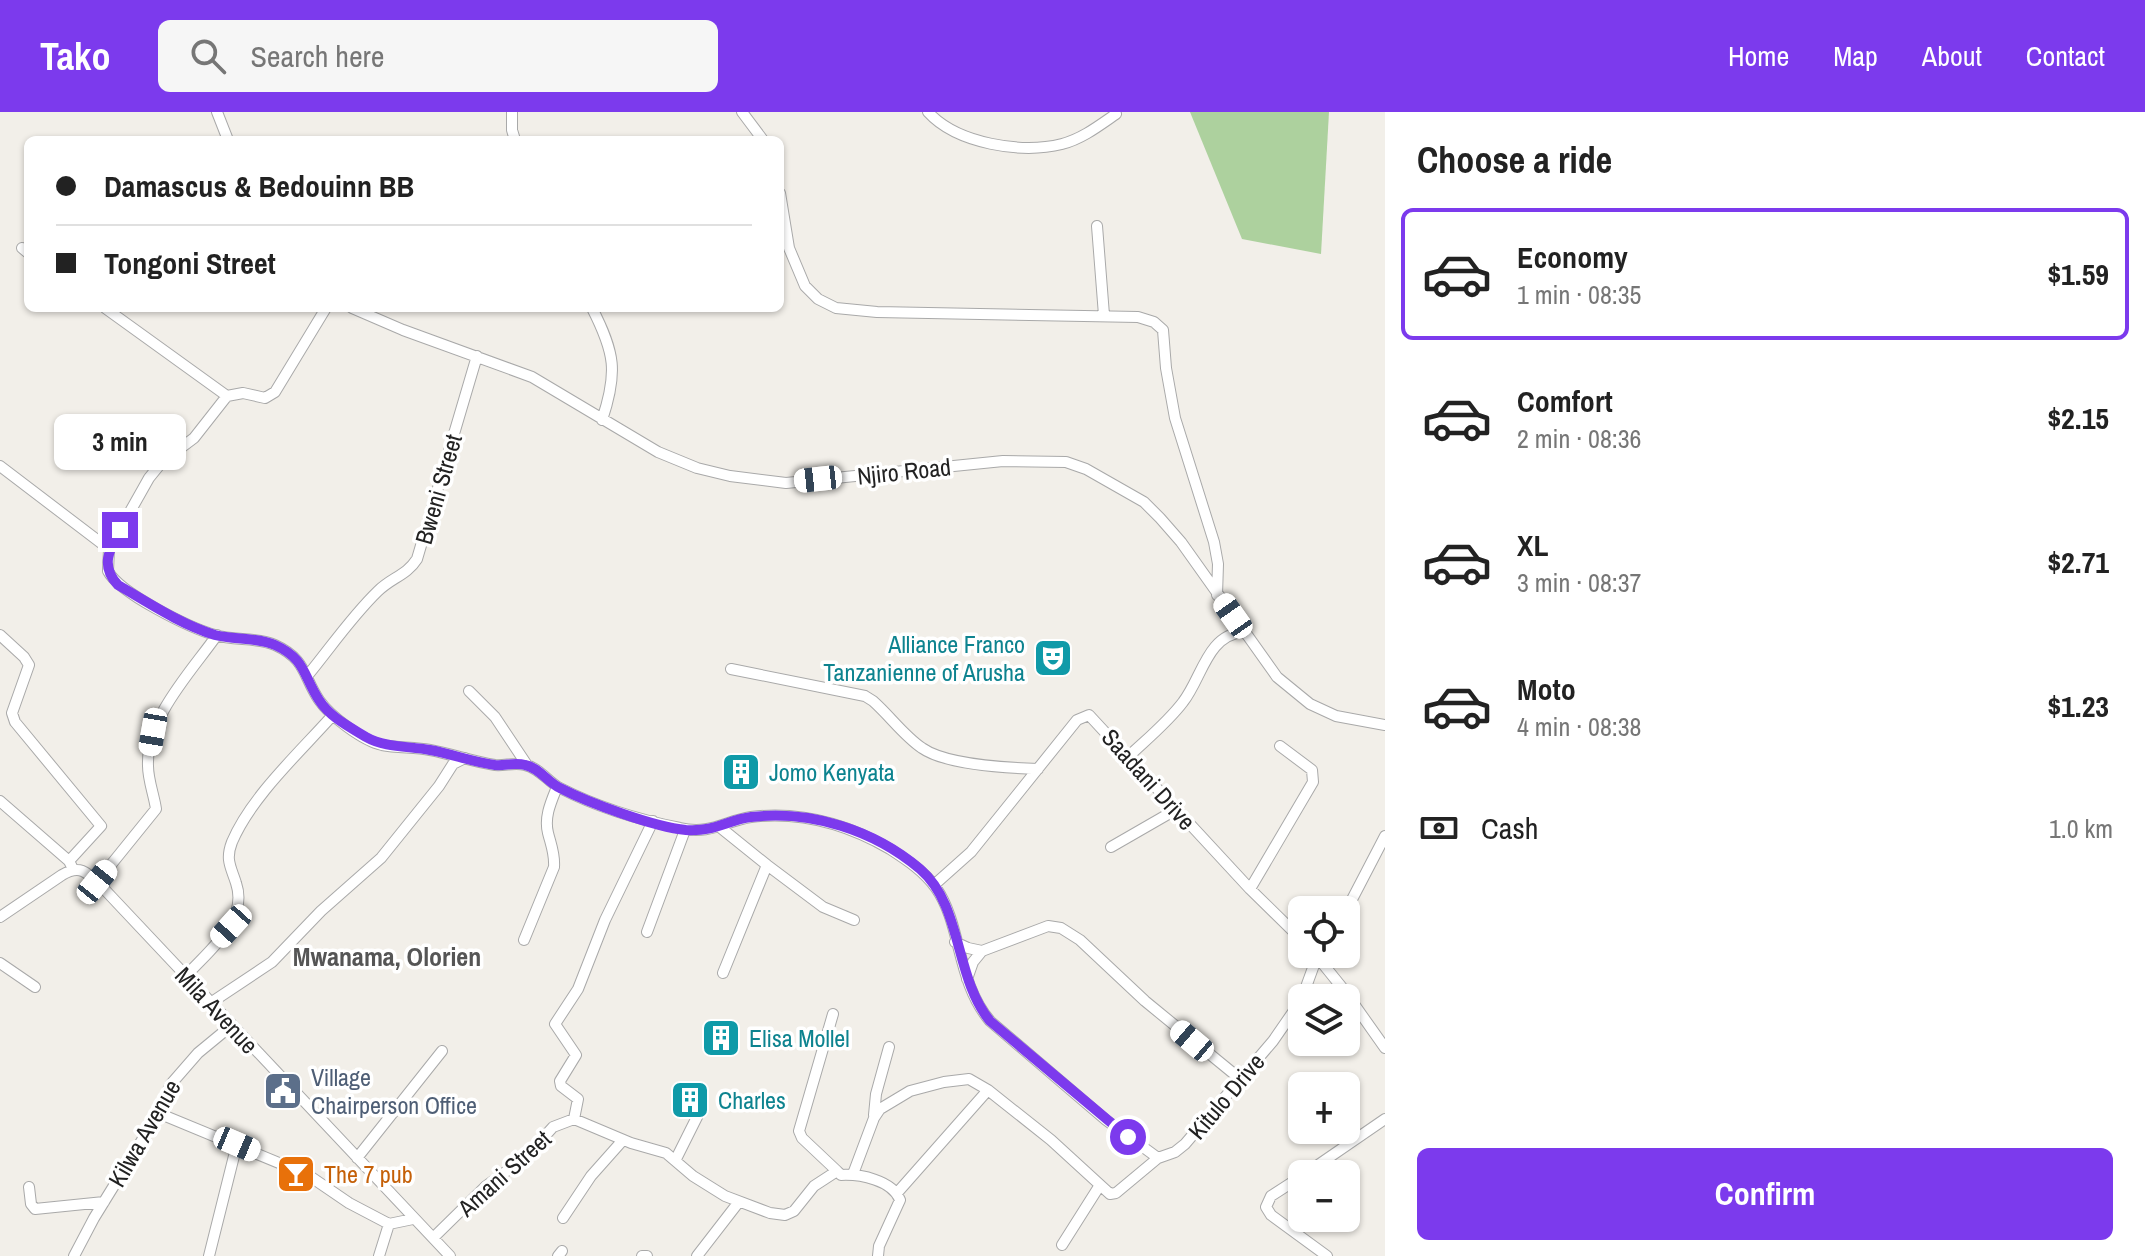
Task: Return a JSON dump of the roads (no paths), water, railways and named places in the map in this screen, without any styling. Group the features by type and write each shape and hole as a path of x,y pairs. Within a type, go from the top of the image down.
{"street":[{"path":"217,112 226,136"},
{"path":"512,112 514,136"},
{"path":"742,112 760,136"},
{"path":"928,112 949,129 973,138 1036,148 1065,143 1116,114"},
{"path":"784,217 789,248 805,286 818,299 836,308 877,312 1104,315 1138,317 1154,322 1163,330 1175,418 1214,542 1218,564 1217,595"},
{"path":"1097,226 1104,315"},
{"path":"111,312 227,396"},
{"path":"324,312 275,392 265,398 243,393 227,396 194,438 162,462 149,478 109,549 108,571 118,585 182,622 217,635 272,643 300,663 317,698 332,716 381,745 406,746 492,765 527,765 557,787 592,803 685,830 721,828 751,817 806,817 853,829 920,869 934,885 946,907 976,1003 990,1021 1106,1120 1158,1158"},
{"name":"Njiro Road","path":"361,312 532,377 658,452 697,468 730,476 786,483 1003,461 1066,462 1086,469 1144,502 1181,542 1277,677 1310,704 1345,718 1385,725"},
{"path":"594,312 612,353 613,387 602,420"},
{"name":"Bweni Street","path":"308,675 372,596 384,584 410,570 417,559 477,356"},
{"path":"0,466 109,549"},
{"path":"1129,756 1185,699 1218,643 1230,634 1243,632"},
{"path":"0,635 29,665 12,713 15,722 101,826 71,865 0,917"},
{"path":"97,882 156,809 148,765 153,732 168,704 217,635"},
{"path":"731,669 865,696 916,744 937,755 1001,767 1038,769"},
{"path":"469,691 495,717 527,765"},
{"name":"Saadani Drive","path":"934,885 971,852 1077,720 1089,715 1288,926"},
{"path":"186,976 231,926 237,910 237,885 227,863 231,844 248,813 332,716"},
{"path":"1250,889 1313,782 1312,770 1280,746"},
{"path":"212,1002 272,962 321,911 381,858 453,764 465,758"},
{"path":"524,940 554,867 555,856 547,831 547,817 557,787"},
{"name":"Mila Avenue","path":"0,801 71,865 97,882 450,1256"},
{"path":"1111,847 1177,809"},
{"path":"574,1119 578,1099 561,1086 560,1081 576,1055 555,1024 578,989 605,920 653,821"},
{"path":"721,828 810,899 854,920"},
{"path":"647,932 685,830"},
{"path":"1354,896 1385,836"},
{"path":"723,973 767,865"},
{"path":"967,979 973,962 982,951 1048,926 1061,928 1080,940 1145,1001 1239,1078"},
{"path":"955,942 982,951"},
{"path":"0,963 35,987"},
{"path":"1327,968 1385,1048"},
{"path":"833,1014 799,1131 841,1175 853,1174 872,1179 897,1193 900,1200 879,1246 878,1256"},
{"name":"Kitulo Drive","path":"1100,1185 1110,1194 1116,1193 1158,1158 1175,1152 1185,1144 1273,1041 1288,1019"},
{"name":"Kilwa Avenue","path":"74,1256 180,1073 198,1053 232,1025"},
{"path":"874,1118 876,1094 889,1047"},
{"path":"357,1158 442,1051"},
{"path":"853,1174 880,1109 910,1091 969,1079 988,1090 1051,1140 1100,1185 1062,1245"},
{"path":"897,1193 988,1090"},
{"path":"676,1159 702,1107"},
{"path":"158,1113 308,1175 349,1203 389,1224 413,1219"},
{"name":"Amani Street","path":"433,1238 486,1186 526,1157 553,1127 574,1119 623,1140 654,1148 676,1159 693,1176 738,1203 770,1213 785,1215 794,1211 814,1186 837,1171"},
{"path":"1325,1160 1385,1119"},
{"path":"563,1218 591,1176 623,1140"},
{"path":"209,1256 237,1144"},
{"path":"1288,1185 1271,1196 1266,1207 1271,1215 1288,1227"},
{"path":"29,1187 31,1204 35,1209 104,1202"},
{"path":"697,1256 738,1203"},
{"path":"379,1256 389,1224"},
{"path":"1294,1232 1327,1256"}],"place":[{"name":"Alliance Franco Tanzanienne of Arusha","path":"1053,658"},
{"name":"Jomo Kenyata","path":"741,772"},
{"name":"Elisa Mollel","path":"721,1038"},
{"name":"Village Chairperson Office","path":"283,1091"},
{"name":"Charles","path":"690,1100"},
{"name":"The 7 pub","path":"296,1174"}],"district":[{"name":"Mwanama, Olorien","path":"387,956"}]}
